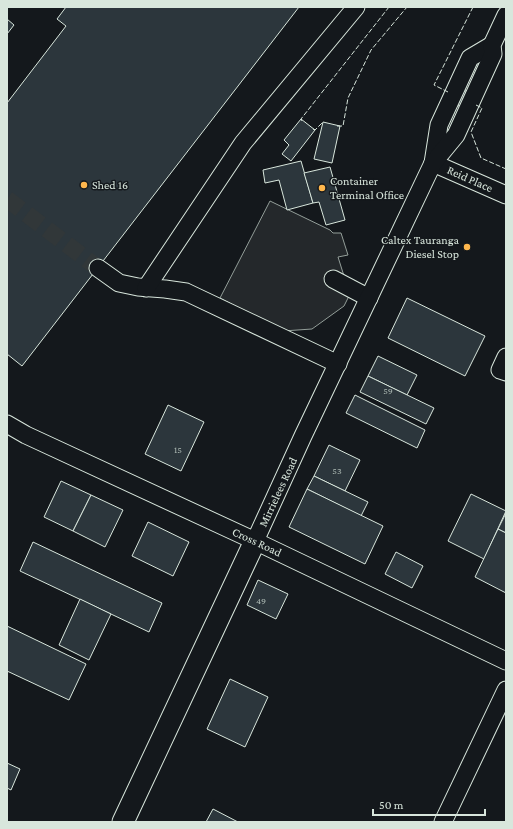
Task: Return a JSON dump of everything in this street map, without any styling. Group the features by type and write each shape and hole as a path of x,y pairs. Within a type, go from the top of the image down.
{"main road":[{"name":"Mirrielees Road","path":"123,822 256,541"}],"street":[{"path":"146,288 243,143 356,7"},
{"name":"Mirrielees Road","path":"256,541 433,163 456,135 493,54 492,45 506,15"},
{"name":"Reid Place","path":"433,163 506,196"},
{"path":"98,268 119,283 146,288 186,292 338,364"},
{"path":"333,279 369,298"},
{"path":"506,357 500,370 506,372"},
{"name":"Cross Road","path":"7,424 26,435 256,541 506,661"},
{"path":"443,822 506,690"}],"shaded area":[{"path":"270,201 330,230 333,233 341,233 348,255 338,257 344,276 356,282 344,306 312,329 283,331 220,298"}],"building":[{"name":"Shed 16","path":"66,7 299,7 22,366 7,354 7,103 66,26 57,19"},
{"path":"7,19 14,25 7,34"},
{"path":"459,88 468,92 462,107 453,104"},
{"path":"301,119 315,130 291,161 282,154 289,145 284,140"},
{"path":"323,122 340,126 332,163 314,159"},
{"path":"301,161 313,203 287,210 279,180 265,183 263,170"},
{"name":"Container Terminal Office","path":"330,167 345,220 326,225 319,202 313,203 304,173"},
{"path":"407,298 485,336 465,376 388,338"},
{"path":"378,356 417,375 407,395 368,376"},
{"path":"368,376 434,408 426,424 360,392"},
{"path":"355,395 425,430 417,448 346,413"},
{"path":"168,405 204,422 181,471 145,454"},
{"path":"329,445 360,460 345,491 314,476"},
{"path":"314,476 368,502 361,516 307,489"},
{"path":"61,481 91,495 73,531 44,517"},
{"path":"307,489 383,526 365,564 289,527"},
{"path":"471,494 506,511 484,559 448,541"},
{"path":"91,495 123,510 105,547 73,531"},
{"path":"506,513 506,533 498,529"},
{"path":"148,522 189,542 173,576 132,556"},
{"path":"498,529 506,533 506,593 475,577"},
{"path":"33,542 162,603 149,632 20,571"},
{"path":"396,552 423,566 412,588 385,574"},
{"path":"258,580 288,594 276,619 247,605"},
{"path":"80,599 111,614 89,660 59,645"},
{"path":"7,626 86,664 69,700 7,671"},
{"path":"230,679 268,697 245,747 207,729"},
{"path":"7,763 20,769 11,790 7,788"},
{"path":"213,809 238,822 206,822"}],"tunnel":[{"path":"7,199 98,268"}],"fence":[{"path":"302,121 301,119 389,7"},
{"path":"337,126 343,126 348,98 371,50 407,7"},
{"path":"448,92 434,85 473,7"},
{"path":"476,105 482,108 471,132 481,158 506,169"},
{"path":"313,129 315,130 323,122"}],"place":[{"name":"Shed 16","path":"84,185"},
{"name":"Container Terminal Office","path":"322,188"},
{"name":"Caltex Tauranga Diesel Stop","path":"467,247"}]}
